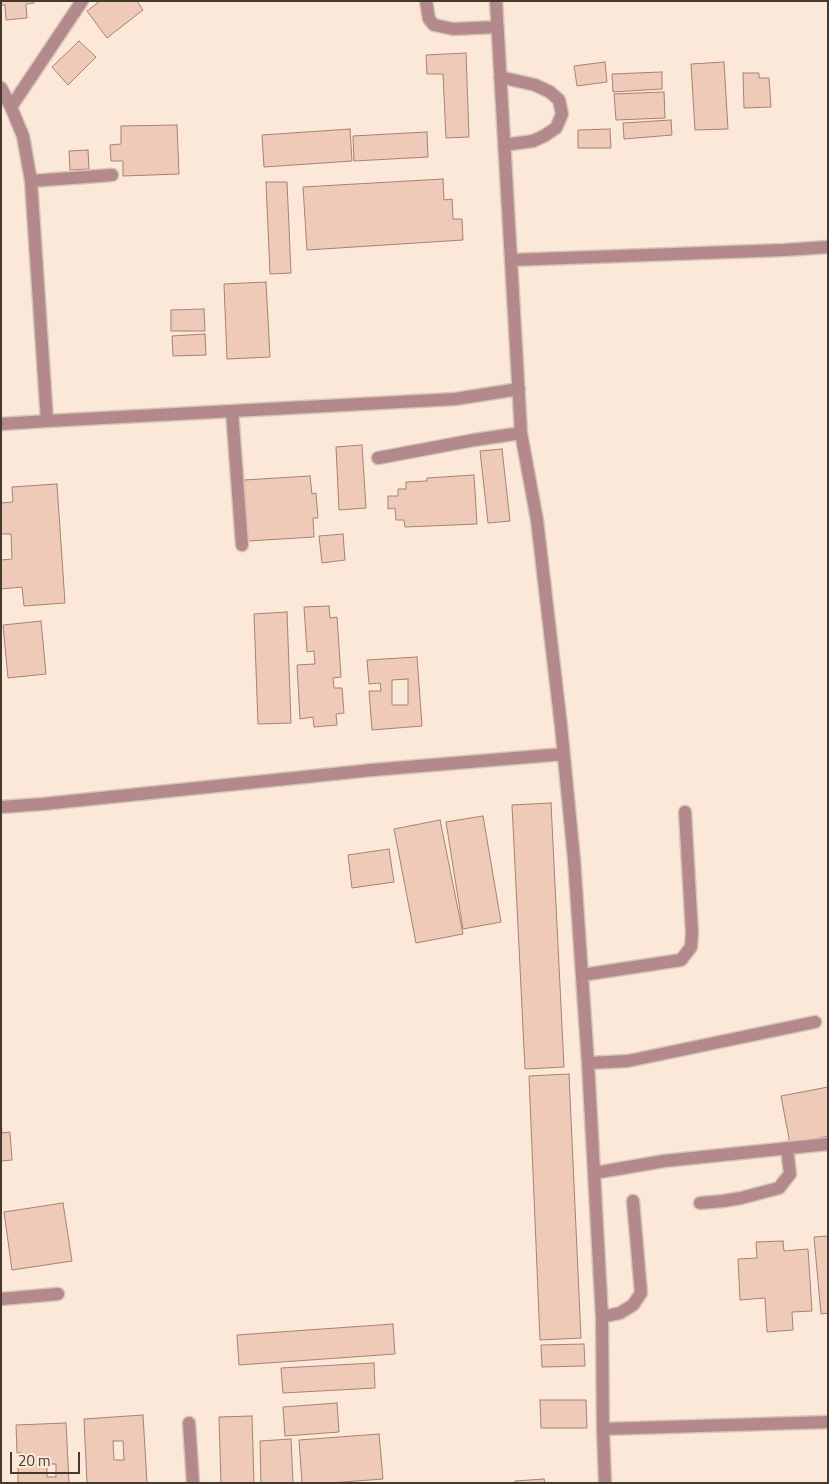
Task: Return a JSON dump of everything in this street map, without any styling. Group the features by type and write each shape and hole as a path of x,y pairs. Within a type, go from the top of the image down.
{"street":[{"path":"11,107 82,1"},
{"path":"426,1 429,19 434,25 453,29 497,27"},
{"path":"496,1 521,433 537,520 574,859 588,1063 602,1317 605,1483"},
{"path":"500,77 535,85 550,92 559,100 562,114 556,128 544,136 533,141 504,146"},
{"path":"1,88 23,136 31,181 47,421"},
{"path":"31,181 112,175"},
{"path":"511,260 784,250 828,246"},
{"path":"1,424 455,399 519,389"},
{"path":"232,411 242,545"},
{"path":"378,458 521,433"},
{"path":"1,807 372,770 564,754"},
{"path":"582,975 681,960 691,947 692,933 684,812"},
{"path":"588,1063 628,1061 815,1022"},
{"path":"594,1173 664,1161 828,1144"},
{"path":"700,1203 723,1202 779,1188 790,1174 787,1148"},
{"path":"602,1317 620,1313 633,1304 641,1293 633,1201"},
{"path":"1,1298 58,1294"},
{"path":"603,1429 828,1422"},
{"path":"189,1424 193,1483"}],"building":[{"path":"1,1 34,1 34,3 26,4 27,18 6,20 5,5 1,5"},
{"path":"100,1 137,1 143,10 107,38 87,11"},
{"path":"79,41 96,57 68,85 52,67"},
{"path":"466,53 469,137 446,138 443,74 427,74 426,55"},
{"path":"605,62 607,82 577,86 574,66"},
{"path":"724,62 728,129 695,130 691,64"},
{"path":"662,72 662,89 613,92 612,74"},
{"path":"743,73 759,73 759,78 769,78 771,107 744,108"},
{"path":"664,92 665,118 616,120 614,94"},
{"path":"671,120 672,135 624,139 623,123"},
{"path":"177,125 179,174 123,176 123,161 111,161 110,145 121,144 121,126"},
{"path":"350,129 352,161 264,167 262,135"},
{"path":"610,129 611,148 578,148 578,130"},
{"path":"427,132 428,157 354,161 353,136"},
{"path":"88,150 89,169 70,170 69,151"},
{"path":"443,179 444,200 452,199 453,219 462,219 463,240 307,250 303,187"},
{"path":"266,182 287,182 291,273 270,274"},
{"path":"266,282 270,357 227,359 224,284"},
{"path":"204,309 205,331 171,331 171,310"},
{"path":"205,334 206,355 173,356 172,336"},
{"path":"362,445 366,508 339,510 336,447"},
{"path":"502,449 510,521 488,523 480,451"},
{"path":"474,475 477,524 405,527 404,520 396,520 395,508 388,509 388,496 398,496 398,489 406,489 406,482 427,481 427,478"},
{"path":"310,476 312,494 316,493 318,518 313,518 314,537 248,541 244,480"},
{"path":"57,484 65,603 24,606 22,587 1,589 1,560 12,559 11,534 1,534 1,503 13,502 12,487"},
{"path":"343,534 345,560 322,563 319,536"},
{"path":"329,606 330,618 337,617 341,677 333,678 334,688 342,688 344,713 336,714 337,725 314,727 313,717 300,719 297,665 315,664 314,651 307,652 304,607"},
{"path":"287,612 291,723 258,724 254,614"},
{"path":"41,621 46,674 8,678 3,625"},
{"path":"417,657 422,726 372,730 369,691 381,691 380,683 369,684 367,660","holes":["408,679 408,705 392,705 392,680"]},
{"path":"551,803 564,1067 525,1069 512,805"},
{"path":"483,816 501,922 463,929 446,822"},
{"path":"440,820 463,934 416,943 394,829"},
{"path":"389,849 394,882 352,888 348,855"},
{"path":"569,1074 581,1338 540,1340 529,1076"},
{"path":"828,1087 828,1136 790,1144 781,1096"},
{"path":"1,1120 2,1133 10,1132 12,1160 1,1161"},
{"path":"63,1203 72,1261 12,1270 4,1212"},
{"path":"828,1236 828,1313 821,1314 814,1237"},
{"path":"783,1241 784,1251 808,1249 812,1311 792,1312 793,1330 767,1332 765,1298 740,1300 738,1259 757,1258 756,1242"},
{"path":"393,1324 395,1354 239,1365 237,1335"},
{"path":"584,1344 585,1366 542,1367 541,1345"},
{"path":"374,1363 375,1388 283,1393 281,1368"},
{"path":"540,1400 586,1400 587,1428 541,1428"},
{"path":"337,1403 339,1432 285,1436 283,1407"},
{"path":"143,1415 147,1483 87,1483 84,1419","holes":["113,1441 123,1441 124,1460 114,1460"]},
{"path":"252,1416 254,1483 221,1483 219,1417"},
{"path":"66,1423 69,1483 18,1483 18,1464 23,1463 22,1453 17,1453 16,1425","holes":["47,1464 56,1464 56,1477 47,1477"]},
{"path":"379,1434 383,1479 302,1483 299,1440"},
{"path":"291,1439 293,1483 261,1483 260,1441"},
{"path":"544,1479 545,1483 515,1483 515,1481"}]}
